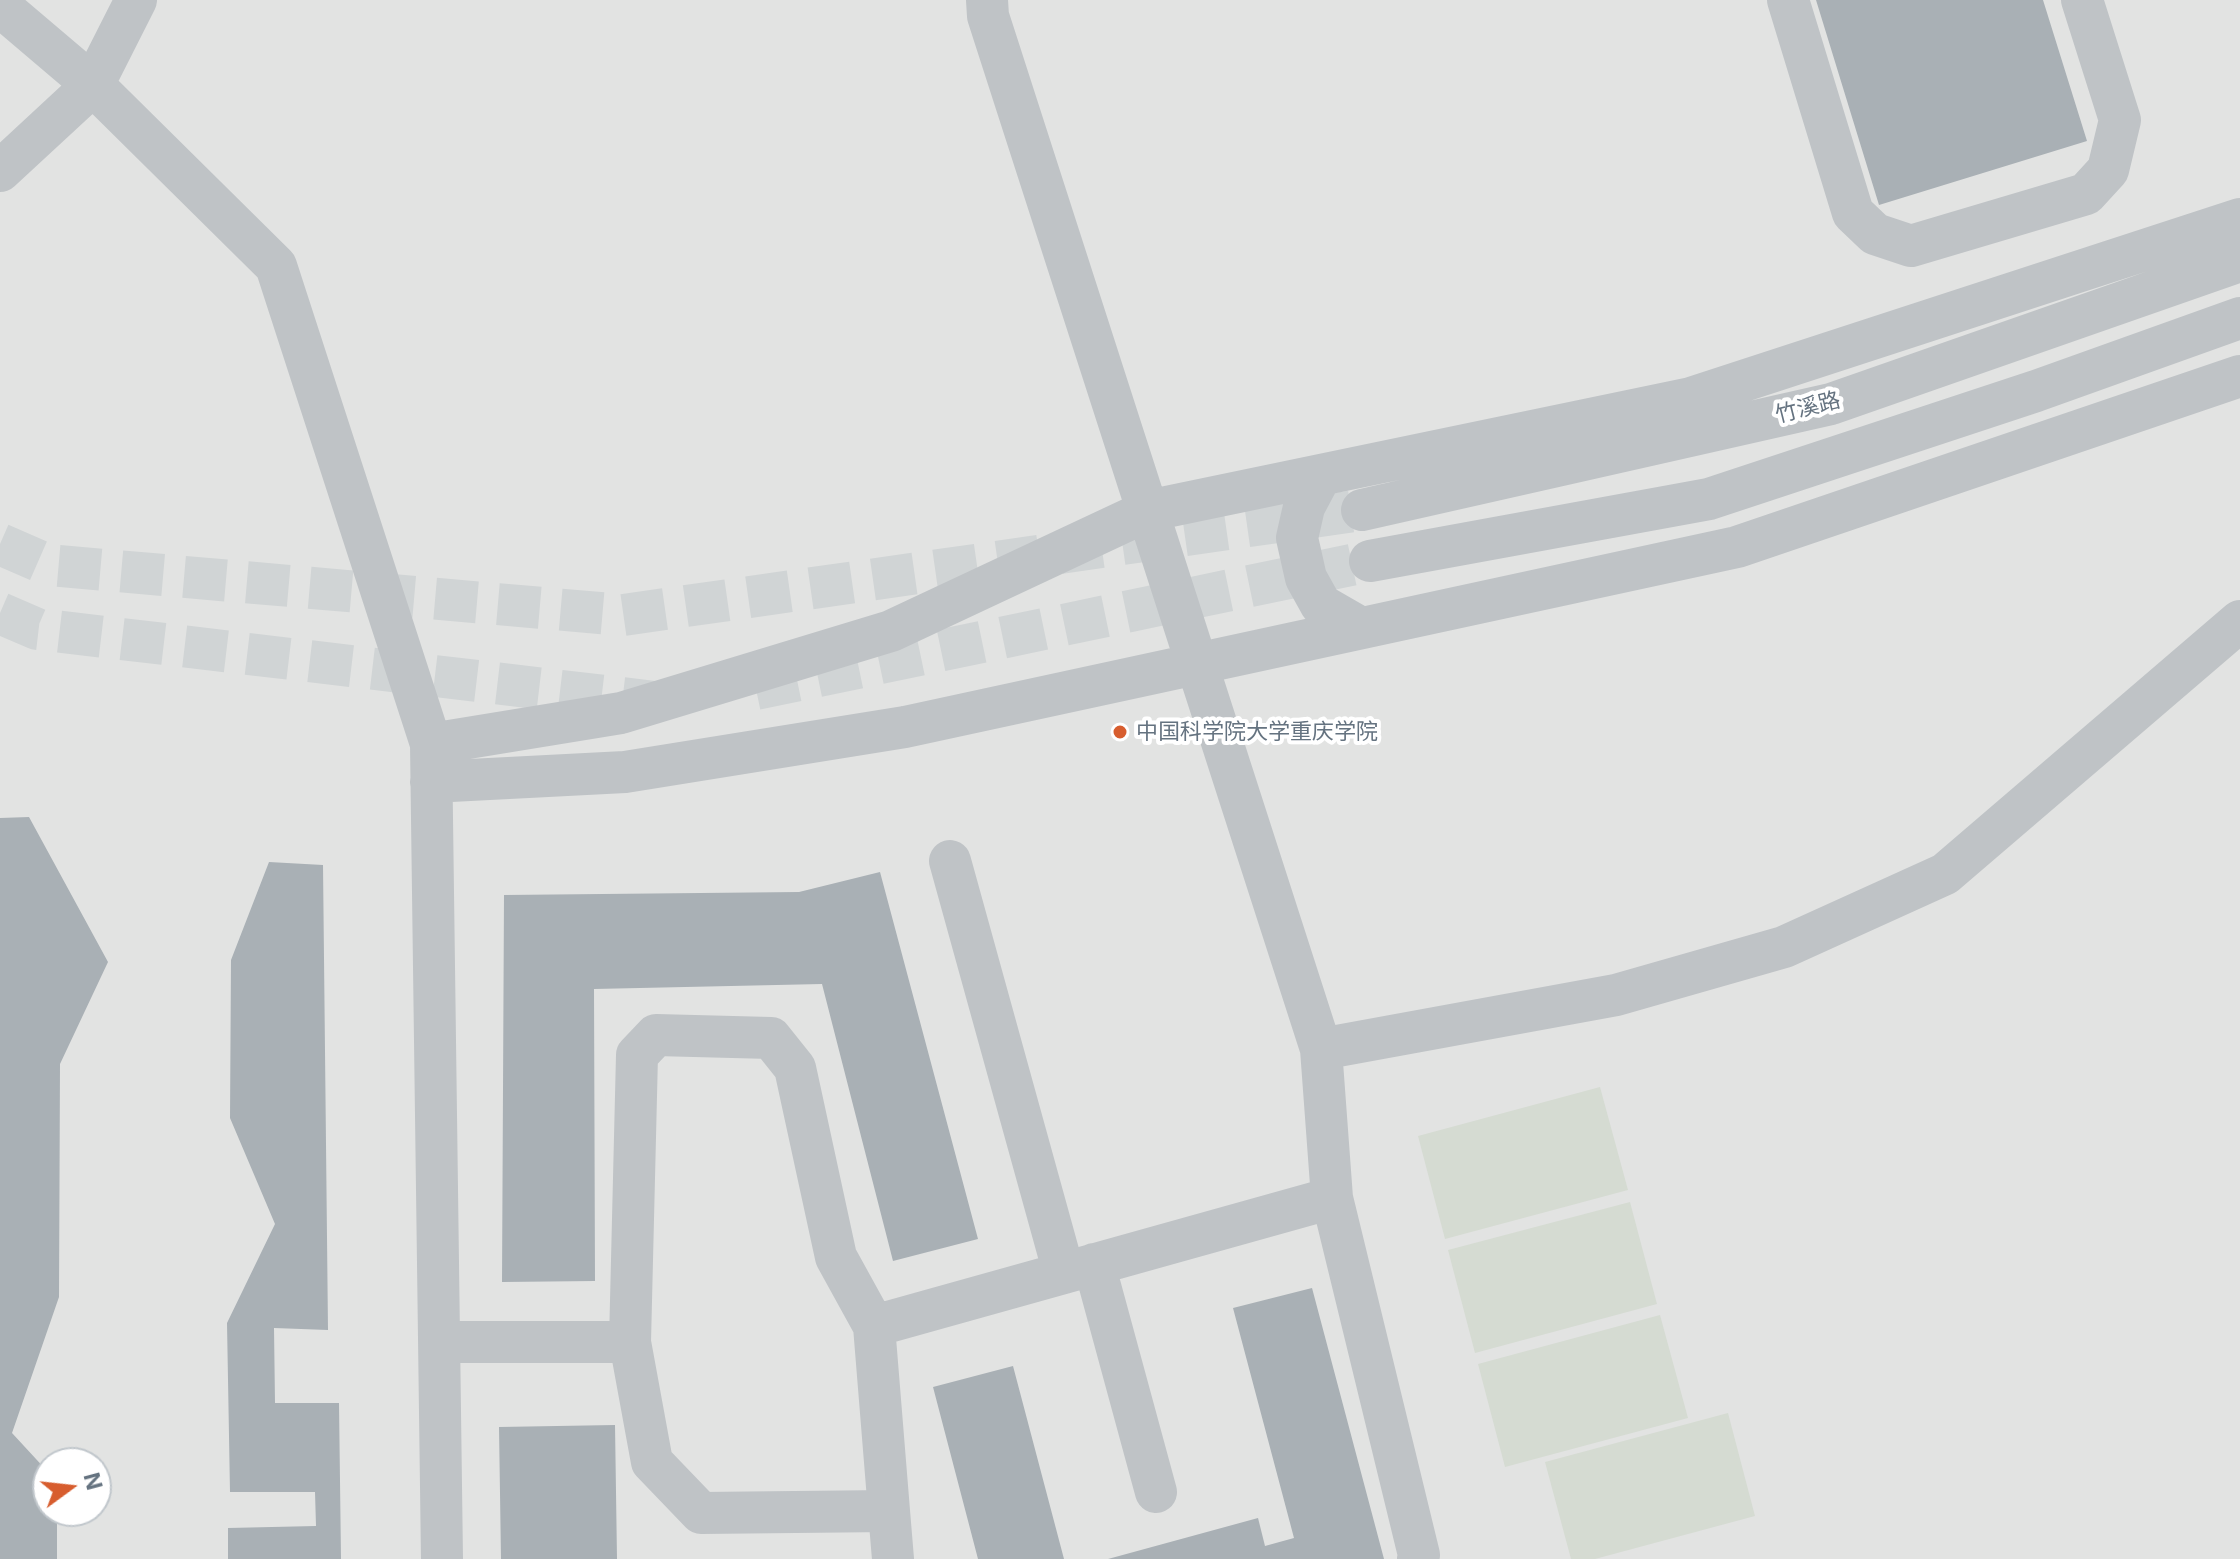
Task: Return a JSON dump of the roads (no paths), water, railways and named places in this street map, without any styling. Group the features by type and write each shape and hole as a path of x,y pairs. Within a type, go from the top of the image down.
{"street":[{"path":"0,171 93,85 136,0"},
{"path":"987,0 988,16 1321,1049 1332,1198 1418,1559"},
{"path":"1788,0 1853,213 1875,234 1911,246 2086,194 2108,170 2120,120 2082,0"},
{"path":"0,6 93,85 276,266 431,763 442,1559"},
{"path":"431,763 621,713 891,631 1147,511 1691,398 2240,219"},
{"name":"竹溪路","path":"1362,510 1831,404 2240,261"},
{"path":"1370,561 1709,499 2036,391 2240,318"},
{"path":"431,763 625,772 905,727 1737,547 2240,376"},
{"path":"1321,475 1304,507 1297,538 1306,578 1321,605 1361,628"},
{"path":"1321,1049 1631,991 1784,947 1945,874 2240,621"},
{"path":"950,861 1079,1268 1156,1492"},
{"path":"889,1511 701,1513 652,1462 630,1342 637,1055 656,1035 771,1038 795,1068 836,1257 874,1326 893,1559"},
{"path":"874,1326 1332,1198"},
{"path":"440,1342 630,1342"}],"tunnel":[{"path":"0,544 48,565 623,615 1362,510"},
{"path":"756,689 1370,561"},
{"path":"0,613 37,629 655,702"}],"place":[{"name":"中国科学院大学重庆学院","path":"1120,732"}]}
